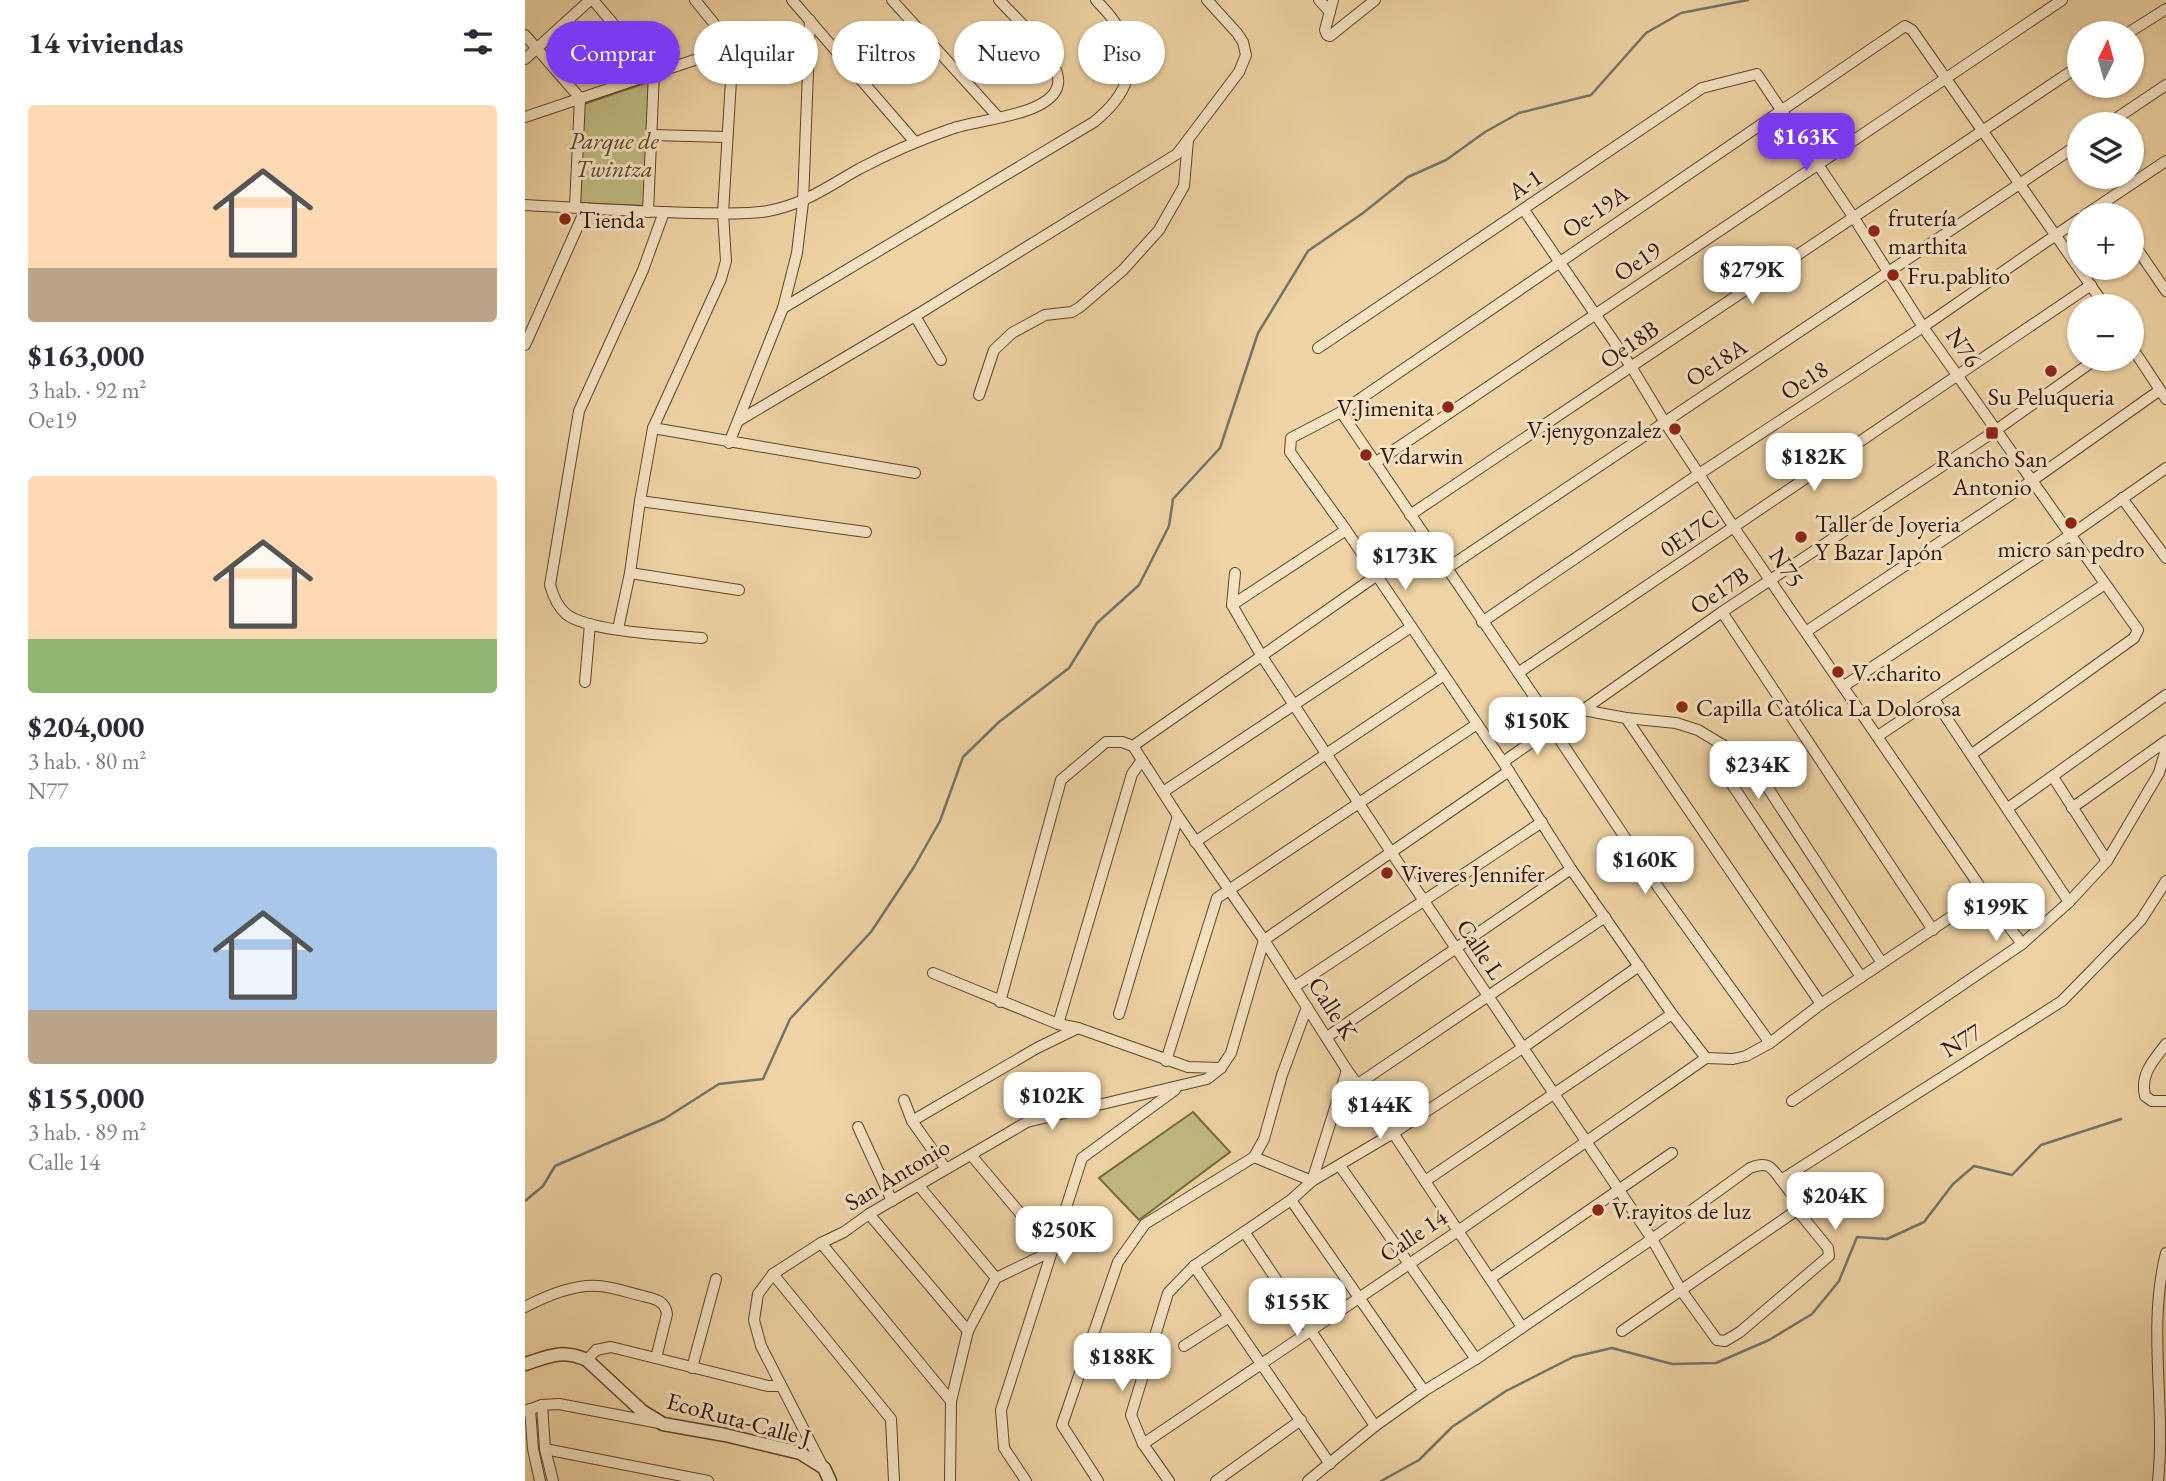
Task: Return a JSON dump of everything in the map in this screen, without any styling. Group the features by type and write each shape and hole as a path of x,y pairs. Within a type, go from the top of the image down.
{"street":[{"path":"525,59 592,0 610,21"},
{"path":"695,0 712,21"},
{"path":"792,0 914,141"},
{"path":"892,0 998,117"},
{"path":"783,308 1094,122 1108,110 1121,96 1130,69 1125,44 1117,25 1096,0"},
{"path":"738,421 1177,155 1238,72 1246,55 1243,42 1237,33 1207,0"},
{"path":"1319,0 1330,12"},
{"path":"1333,0 1325,30 1330,36 1375,0"},
{"name":"Oe19","path":"1375,463 2062,0"},
{"path":"525,205 648,212 766,211 803,202 914,141 958,126 1037,108 1052,98 1059,83 1058,76 1047,54 1001,1"},
{"path":"2144,23 2166,9"},
{"path":"729,443 783,308 797,253 803,202 810,20"},
{"name":"Oe-19A","path":"1346,530 1290,452 1291,438 1341,412 1899,28 1907,26 1947,77"},
{"path":"525,35 579,98 575,207"},
{"name":"A-1","path":"1318,348 1702,88 1754,73 1761,79"},
{"name":"Oe18B","path":"1410,515 2067,74"},
{"path":"1947,77 1981,130 2097,294"},
{"name":"N76","path":"1761,79 1923,327 2138,630 2137,635 1972,754"},
{"path":"525,117 619,84"},
{"path":"648,212 653,84"},
{"path":"618,629 630,573 639,501 653,428 721,279 726,261 723,213 731,84"},
{"path":"2126,112 2166,85"},
{"path":"651,135 727,136"},
{"path":"979,395 994,350 1012,333 1045,315 1072,312 1080,307 1123,270 1159,230 1184,186 1188,140"},
{"name":"Oe18A","path":"1446,569 2067,152"},
{"path":"2105,202 2162,164 2166,177"},
{"path":"525,345 586,208"},
{"name":"N75","path":"1524,210 1632,368 1735,528 2022,944"},
{"path":"664,212 643,270 579,411 550,585 563,612 574,619 618,629 702,638"},
{"name":"Oe18","path":"1482,622 1699,474 1923,327 2067,227"},
{"path":"2144,259 2166,291"},
{"name":"0E17C","path":"1518,673 1959,377 2091,285"},
{"path":"915,316 941,360"},
{"path":"2144,366 2166,399"},
{"name":"Oe17B","path":"1263,940 1391,852 1506,767 1552,728 1583,710 1722,612 1997,430 2079,371"},
{"path":"1807,631 2032,480 2159,390"},
{"path":"1341,412 1518,673 1658,887 1770,1043"},
{"path":"653,428 915,473"},
{"path":"1844,686 2166,468"},
{"path":"2122,498 2166,558"},
{"path":"639,501 866,532"},
{"path":"1232,605 1346,530 1477,723 1571,869 1706,1058 1733,1059 1770,1043 1821,1004 1985,894"},
{"path":"630,573 739,590"},
{"path":"1232,605 1234,573"},
{"path":"1000,1002 1061,780 1105,742 1122,742 1133,746 1376,576"},
{"path":"1878,736 2105,584"},
{"name":"Calle L","path":"1232,605 1325,753 1488,998 1524,1047 1652,1239 1681,1290 1717,1340 1725,1341 1740,1332 1829,1256 1828,1248 1797,1210"},
{"path":"1722,612 1933,930"},
{"path":"585,682 590,624"},
{"path":"1163,792 1411,627"},
{"path":"1195,842 1444,675"},
{"path":"2008,808 2166,695"},
{"path":"1934,699 2069,902"},
{"path":"1583,710 1676,723 1698,730 1751,762 1882,963"},
{"path":"1626,718 1821,1004"},
{"path":"1166,1061 1217,898 1477,723"},
{"path":"2072,808 2166,741"},
{"name":"Calle K","path":"1133,746 1347,1070 1393,1133 1522,1327"},
{"path":"1792,1101 2022,944 2069,902 2107,861 2163,774 2166,749"},
{"path":"1058,1024 1132,774 1142,760"},
{"path":"2053,777 2107,861"},
{"path":"1731,783 1861,977"},
{"path":"1119,1014 1178,816"},
{"path":"1294,987 1542,822"},
{"path":"1328,1038 1571,869"},
{"name":"N77","path":"1781,1180 2062,1001 2141,920 2166,881"},
{"path":"1358,1084 1605,917"},
{"path":"933,973 1058,1024 1078,1028 1166,1061 1188,1067 1220,1068 1231,1054 1263,940"},
{"path":"1169,1481 1143,1444 1131,1415 1168,1293 1194,1266 1291,1200 1312,1181 1393,1133 1524,1047 1639,966"},
{"path":"1098,1481 1062,1425 1118,1262 1145,1224 1254,1157 1264,1139 1282,1075 1307,1007"},
{"path":"1425,1181 1672,1014"},
{"path":"912,1121 1037,1048 1078,1028"},
{"path":"2166,1044 2148,1068 2143,1085 2145,1096 2152,1101 2166,1101"},
{"name":"Calle 14","path":"1143,1444 1458,1231 1706,1058"},
{"path":"1026,1481 1004,1448 1001,1410 1082,1158 1185,1085 1188,1067"},
{"name":"San Antonio","path":"781,1386 761,1346 754,1320 758,1294 773,1274 869,1214 1027,1122 1207,1079 1220,1068"},
{"path":"1312,1181 1347,1070"},
{"path":"904,1100 912,1121 946,1169"},
{"path":"858,1127 892,1201"},
{"path":"1491,1278 1672,1153"},
{"path":"971,1155 1052,1251"},
{"path":"1254,1157 1312,1181"},
{"path":"1308,1481 1375,1426 1424,1391 1476,1359 1652,1239 1750,1168 1768,1164 1797,1201 1797,1210 1622,1331"},
{"path":"1340,1166 1476,1359"},
{"path":"919,1186 996,1278"},
{"path":"1291,1200 1424,1391"},
{"path":"869,1214 968,1331"},
{"path":"1245,1233 1375,1426"},
{"path":"821,1243 951,1401"},
{"path":"951,1480 951,1401 968,1331 996,1278 1052,1251"},
{"path":"2158,1481 2157,1304 2166,1253"},
{"path":"1194,1266 1330,1464"},
{"path":"773,1274 891,1419 894,1481"},
{"path":"692,1368 716,1279"},
{"path":"525,1307 558,1294 594,1286 608,1287 660,1301 666,1307 667,1314 656,1358"},
{"path":"1184,1346 1229,1317"},
{"path":"525,1364 561,1353 587,1360 596,1350 607,1347 768,1386 781,1386 824,1468"},
{"name":"EcoRuta-Calle J","path":"587,1360 632,1402 663,1424 788,1449 810,1457 824,1468 830,1481"},
{"path":"540,1481 528,1410 542,1405 559,1404 663,1424"},
{"path":"542,1405 545,1449 552,1481"},
{"path":"1216,1481 1301,1420"},
{"path":"545,1449 708,1481"}],"green space":[{"name":"Parque de Twintza","path":"642,84 651,84 645,206 579,203 584,104"},
{"path":"1193,1112 1230,1152 1139,1220 1099,1178"}],"waterway":[{"path":"525,1201 543,1186 555,1166 664,1119 719,1084 763,1079 790,1019 871,932 914,867 940,821 963,757 999,722 1069,668 1097,623 1139,585 1169,526 1173,499 1220,448 1258,333 1308,251 1363,213 1408,177 1446,160 1485,132 1519,113 1591,95 1646,33 1681,13 1748,0"},
{"path":"1381,1481 1419,1460 1452,1427 1506,1391 1573,1357 1612,1348 1672,1364 1716,1363 1769,1340 1812,1314 1839,1281 1857,1237 1887,1239 1924,1222 1953,1184 1974,1166 2012,1175 2041,1145 2121,1119"}],"place":[{"name":"Tienda","path":"565,219"},
{"name":"frutería marthita","path":"1874,231"},
{"name":"Fru.pablito","path":"1893,275"},
{"name":"Su Peluqueria","path":"2051,371"},
{"name":"V.Jimenita","path":"1448,407"},
{"name":"V.jenygonzalez","path":"1675,429"},
{"name":"Rancho San Antonio","path":"1992,433"},
{"name":"V.darwin","path":"1366,455"},
{"name":"micro san pedro","path":"2071,523"},
{"name":"Taller de Joyeria Y Bazar Japón","path":"1801,537"},
{"name":"V..charito","path":"1838,672"},
{"name":"Capilla Católica La Dolorosa","path":"1682,707"},
{"name":"Viveres Jennifer","path":"1387,873"},
{"name":"V.rayitos de luz","path":"1598,1210"}]}
